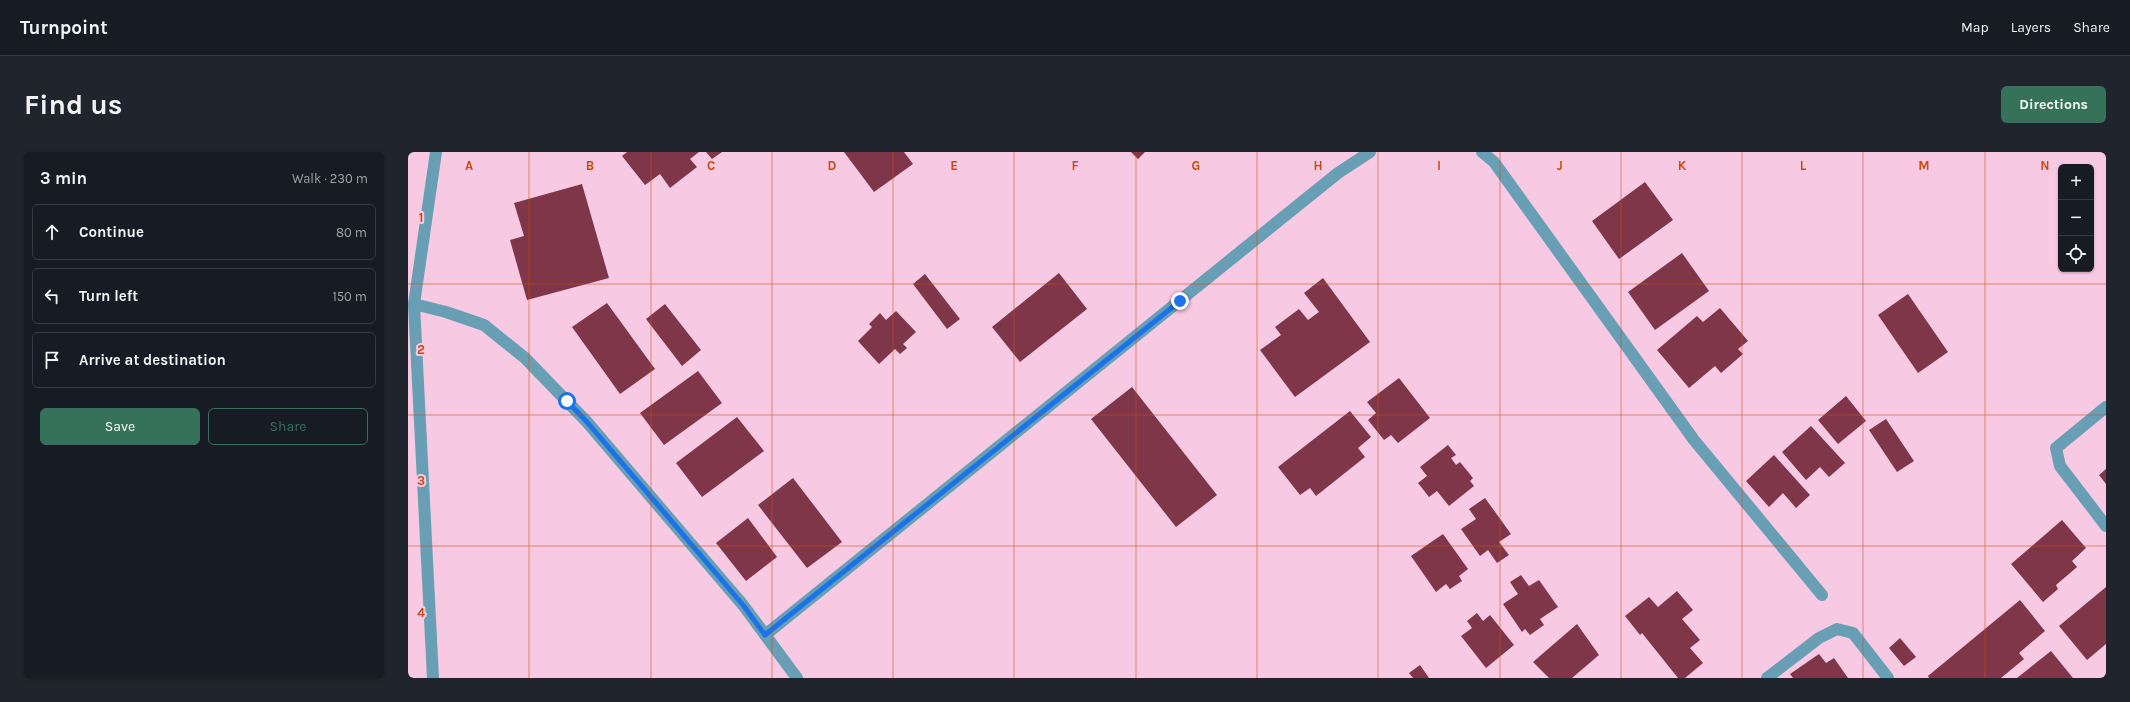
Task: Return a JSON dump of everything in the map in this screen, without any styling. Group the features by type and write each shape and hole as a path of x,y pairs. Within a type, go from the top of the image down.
{"street":[{"path":"433,678 413,278 436,152"},
{"path":"765,635 1338,173 1370,152"},
{"path":"1482,152 1494,162 1694,440 1822,595"},
{"path":"414,304 446,312 484,325 525,358 587,422 743,605 797,678"},
{"path":"2106,407 2056,448 2060,466 2106,526"},
{"path":"1767,678 1819,638 1837,629 1853,633 1888,678"}],"building":[{"path":"627,152 699,152 690,159 697,167 670,188 660,174 645,185 622,156"},
{"path":"706,152 722,152 712,159"},
{"path":"844,152 904,152 913,164 874,192"},
{"path":"1131,152 1145,152 1138,159"},
{"path":"1645,182 1673,220 1619,259 1592,221"},
{"path":"582,184 609,278 527,300 510,240 524,236 514,203"},
{"path":"1682,253 1709,291 1655,330 1628,292"},
{"path":"1059,273 1087,309 1020,362 992,327"},
{"path":"925,274 960,319 947,329 913,284"},
{"path":"1323,278 1370,342 1295,397 1260,350 1281,335 1275,327 1299,309 1308,320 1319,312 1304,293"},
{"path":"1908,294 1948,352 1918,373 1878,315"},
{"path":"607,303 655,369 620,394 572,327"},
{"path":"665,304 701,350 682,366 646,319"},
{"path":"1720,308 1748,341 1738,349 1743,354 1721,373 1715,366 1689,388 1657,350 1697,316 1703,322"},
{"path":"896,311 916,332 903,344 907,348 900,354 895,349 879,364 858,341 872,327 869,324 880,313 886,320"},
{"path":"698,371 722,403 664,445 640,413"},
{"path":"1399,378 1430,418 1398,443 1391,435 1384,440 1368,420 1376,413 1367,402"},
{"path":"1132,387 1217,495 1176,527 1091,419"},
{"path":"1846,396 1866,421 1838,444 1818,420"},
{"path":"1350,411 1371,437 1358,448 1365,457 1316,496 1310,488 1300,495 1278,467"},
{"path":"737,417 764,451 702,497 676,463"},
{"path":"1886,419 1914,461 1897,472 1869,430"},
{"path":"1811,426 1845,463 1829,477 1820,467 1806,480 1782,452"},
{"path":"1448,445 1456,455 1451,458 1456,465 1460,462 1473,478 1470,481 1474,486 1449,506 1437,491 1429,497 1418,483 1427,476 1420,467"},
{"path":"1774,455 1810,495 1796,508 1783,493 1769,507 1746,481"},
{"path":"2106,469 2106,484 2099,475"},
{"path":"793,478 842,542 807,568 758,505"},
{"path":"1485,498 1511,534 1499,542 1509,555 1497,563 1488,550 1480,556 1461,529 1476,519 1469,509"},
{"path":"748,518 777,557 746,581 716,543"},
{"path":"2062,520 2086,548 2072,561 2077,567 2056,585 2058,589 2043,602 2011,564"},
{"path":"1443,534 1468,569 1459,576 1462,581 1450,589 1446,584 1436,592 1411,556"},
{"path":"1521,575 1529,586 1539,580 1558,607 1540,619 1544,625 1530,635 1525,629 1522,632 1503,604 1518,594 1510,582"},
{"path":"2106,587 2106,644 2087,660 2059,626"},
{"path":"1677,591 1693,610 1682,619 1700,640 1690,648 1703,663 1685,678 1678,678 1642,633 1640,635 1625,616 1649,597 1658,607"},
{"path":"2020,600 2045,631 2019,653 2024,659 2001,678 1929,678 1928,676"},
{"path":"1477,613 1483,621 1490,615 1514,645 1486,668 1461,636 1472,628 1467,621"},
{"path":"1577,624 1599,655 1572,678 1549,678 1533,662"},
{"path":"1900,638 1916,657 1904,666 1889,648"},
{"path":"2051,651 2073,678 2017,678"},
{"path":"1819,654 1826,663 1834,658 1848,678 1793,678 1790,674"},
{"path":"1420,665 1429,678 1413,678 1409,673"}],"route":[{"path":"567,401 587,422 743,605 765,635 1180,301"}]}
